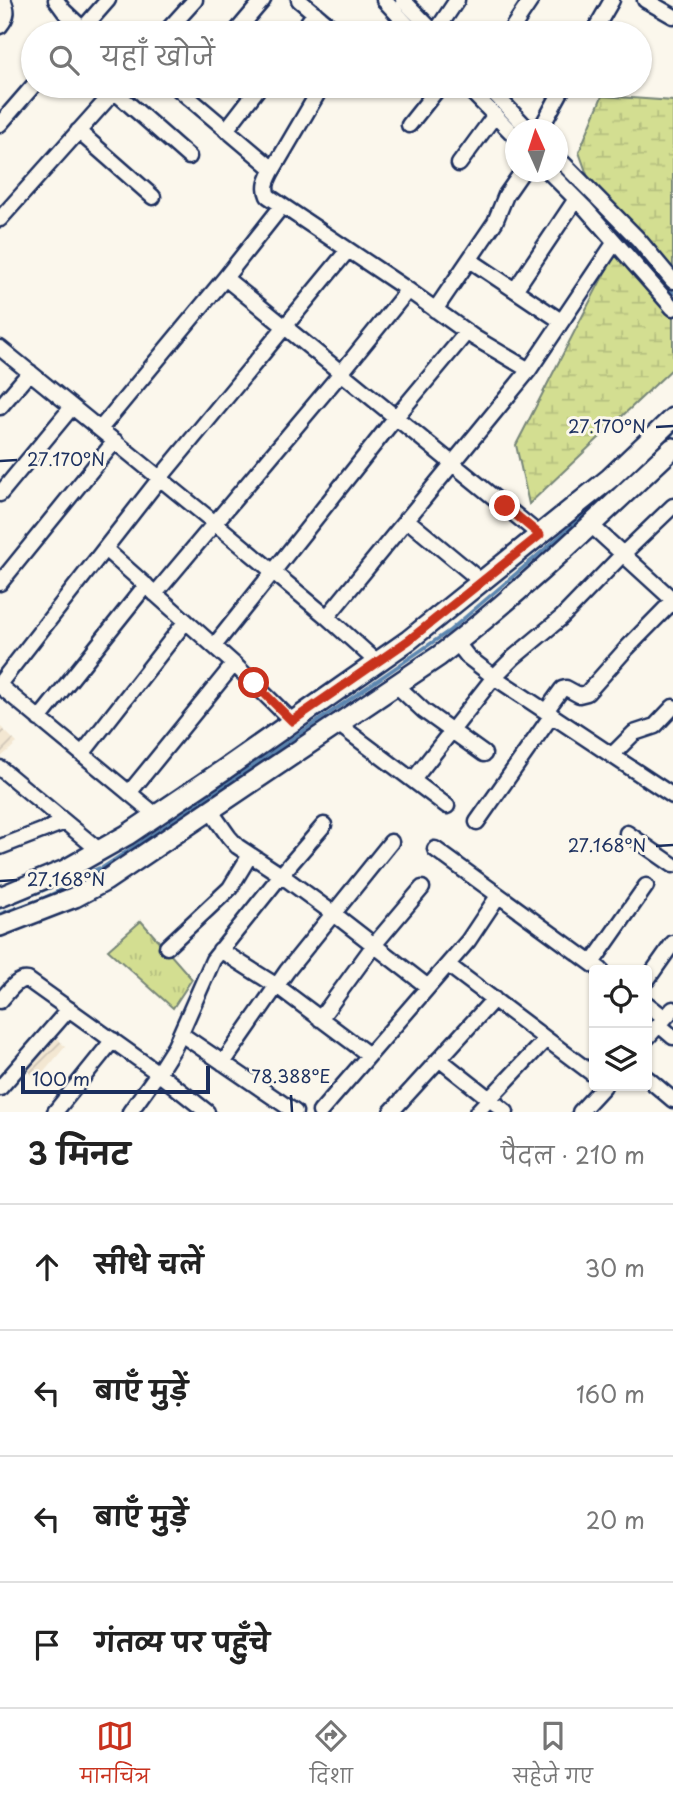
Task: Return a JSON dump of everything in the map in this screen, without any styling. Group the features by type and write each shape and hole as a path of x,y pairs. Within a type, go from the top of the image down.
{"street":[{"path":"0,26 7,17 3,0"},
{"path":"57,0 72,21"},
{"path":"90,21 108,0"},
{"path":"176,21 195,0"},
{"path":"245,21 263,0"},
{"path":"299,0 324,21"},
{"path":"384,0 400,21"},
{"path":"403,0 423,21"},
{"path":"443,21 457,0"},
{"path":"517,21 531,0"},
{"path":"600,21 611,0"},
{"path":"645,0 673,16"},
{"path":"309,21 315,13"},
{"path":"0,124 23,98"},
{"path":"0,219 108,98"},
{"path":"127,98 189,157"},
{"path":"192,98 273,169"},
{"path":"226,130 251,98"},
{"path":"315,98 266,183 268,196 467,332 529,370"},
{"path":"409,125 430,98"},
{"path":"478,98 505,125"},
{"path":"498,98 518,119"},
{"path":"546,119 557,98"},
{"path":"459,164 495,115"},
{"path":"78,131 153,197"},
{"path":"568,168 638,239 673,281"},
{"path":"435,310 495,222 506,195 515,182"},
{"path":"559,182 673,308"},
{"path":"515,290 576,199"},
{"path":"100,429 282,206"},
{"path":"327,617 529,370 615,242"},
{"path":"157,816 0,685 160,478 348,250"},
{"path":"470,260 561,321"},
{"path":"225,278 540,535"},
{"path":"39,719 150,589 216,524 408,290"},
{"path":"214,646 467,332"},
{"path":"0,348 216,524 377,662"},
{"path":"0,407 30,372"},
{"path":"0,494 72,407"},
{"path":"0,895 65,870 157,816 409,640 610,478 673,418"},
{"path":"0,583 115,441"},
{"path":"0,926 75,897 95,886 457,643 493,614 673,448"},
{"path":"413,780 494,677 561,618 673,506"},
{"path":"406,519 482,582"},
{"path":"477,822 562,689 566,688 579,695 587,693 673,601 591,525"},
{"path":"105,549 234,664 292,721"},
{"path":"82,754 186,621"},
{"path":"457,643 468,657 494,677 673,796"},
{"path":"128,793 234,664"},
{"path":"396,685 424,711 484,754"},
{"path":"612,755 634,733 655,726 673,707"},
{"path":"338,724 447,806"},
{"path":"0,768 100,851"},
{"path":"209,810 229,837 250,855 334,914 428,987"},
{"path":"0,847 65,822"},
{"path":"130,1112 181,1034 205,976 220,950 324,825"},
{"path":"628,833 673,865"},
{"path":"223,1063 277,986 391,842"},
{"path":"435,849 594,965"},
{"path":"167,947 230,888 250,855"},
{"path":"598,965 646,886"},
{"path":"320,1019 374,945 422,888"},
{"path":"320,1112 448,965 498,897"},
{"path":"652,973 673,943"},
{"path":"220,950 277,986 369,1055"},
{"path":"448,965 589,1071"},
{"path":"0,1001 18,981 28,980 158,1073 207,1112"},
{"path":"391,1112 494,999"},
{"path":"0,1088 69,1009"},
{"path":"652,1032 666,1017 673,1037"},
{"path":"181,1034 295,1112"},
{"path":"477,1112 546,1039"},
{"path":"55,1112 113,1040"},
{"path":"439,1059 506,1112"},
{"path":"652,1082 673,1100"},
{"path":"589,1109 601,1091"}],"shaded area":[{"path":"0,728 17,743 0,758"},
{"path":"55,1035 65,1047 37,1080 27,1070"}],"green space":[{"path":"601,98 673,101 673,368 529,504 516,445 615,253 579,152"},
{"path":"141,921 192,979 173,1008 108,950"}],"waterway":[{"path":"613,223 673,293"},
{"path":"0,914 87,878 449,631 594,507 673,433"},
{"path":"0,908 99,868"}],"route":[{"path":"254,683 292,721 409,640 540,535 505,506"}]}
